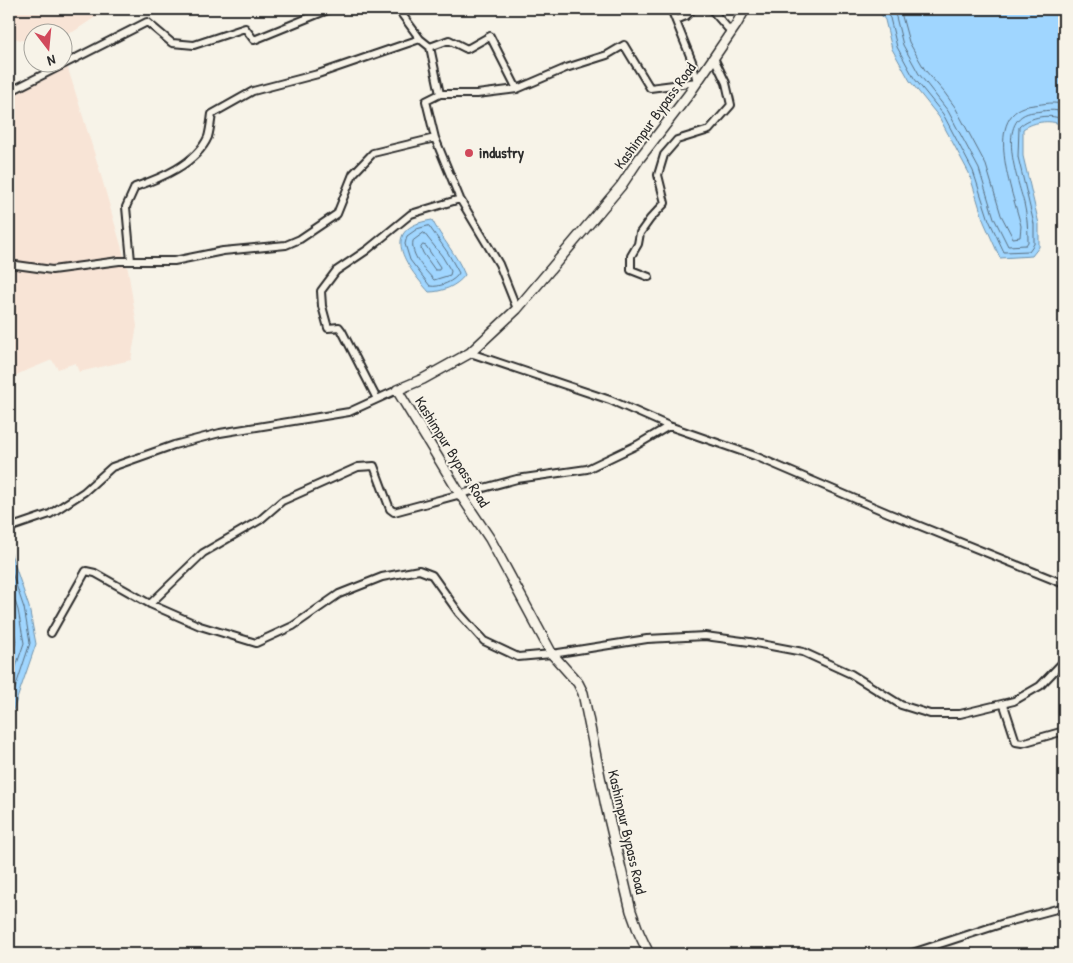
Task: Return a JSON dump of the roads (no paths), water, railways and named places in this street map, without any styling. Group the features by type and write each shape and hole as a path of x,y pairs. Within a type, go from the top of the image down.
{"main road":[{"name":"Kashimpur Bypass Road","path":"650,954 639,934 632,911 606,806 583,693 578,683 552,654 490,539 460,494 397,390 423,379 470,353 517,309 621,186 714,58 745,9"}],"street":[{"path":"9,92 147,22 172,43 194,45 245,28 254,40 330,9"},
{"path":"398,9 420,39 430,47 440,94"},
{"path":"517,309 499,264 460,199 435,138 426,101 440,94 477,94 517,89 566,68 607,55 624,45 650,88 697,82 692,61 671,9"},
{"path":"676,20 686,16 693,9"},
{"path":"711,9 731,32"},
{"path":"430,47 449,40 467,49 490,36 517,89"},
{"path":"131,261 126,207 136,187 167,176 193,157 207,138 212,114 253,91 318,74 420,39"},
{"path":"649,278 631,270 631,256 638,244 640,233 665,203 658,175 664,155 677,140 709,130 732,105 726,83 714,58"},
{"path":"9,264 52,270 118,261 174,261 223,251 286,245 300,239 337,214 353,174 373,153 435,138"},
{"path":"377,399 342,331 339,327 328,328 322,306 321,291 336,272 375,244 411,214 460,199"},
{"path":"470,353 610,400 669,426 755,456 888,514 1064,584"},
{"path":"9,528 50,514 84,492 112,467 174,445 220,433 349,412 397,390"},
{"path":"150,604 203,552 260,520 282,501 358,467 374,466 390,509 394,512 517,479 587,470 637,445 669,426"},
{"path":"51,633 86,571 95,573 150,604 200,626 256,643 293,626 339,594 382,577 419,570 432,575 459,613 484,641 518,657 552,654 647,639 705,636 750,642 803,652 851,674 902,705 930,714 960,714 1004,705 1040,686 1064,661"},
{"path":"1004,705 1016,742 1022,744 1064,731"},
{"path":"909,954 1004,923 1064,907"}],"water":[{"path":"877,9 1042,9 1064,12 1064,126 1054,122 1044,122 1033,124 1023,129 1023,156 1039,224 1039,247 1032,256 1000,258 984,222 969,173 939,117 910,81 892,49 885,20"},
{"path":"432,220 465,275 449,288 429,292 412,271 406,260 401,239 406,231 415,224"},
{"path":"9,548 29,607 36,644 9,722"}],"place":[{"name":"industry","path":"469,153"}]}
